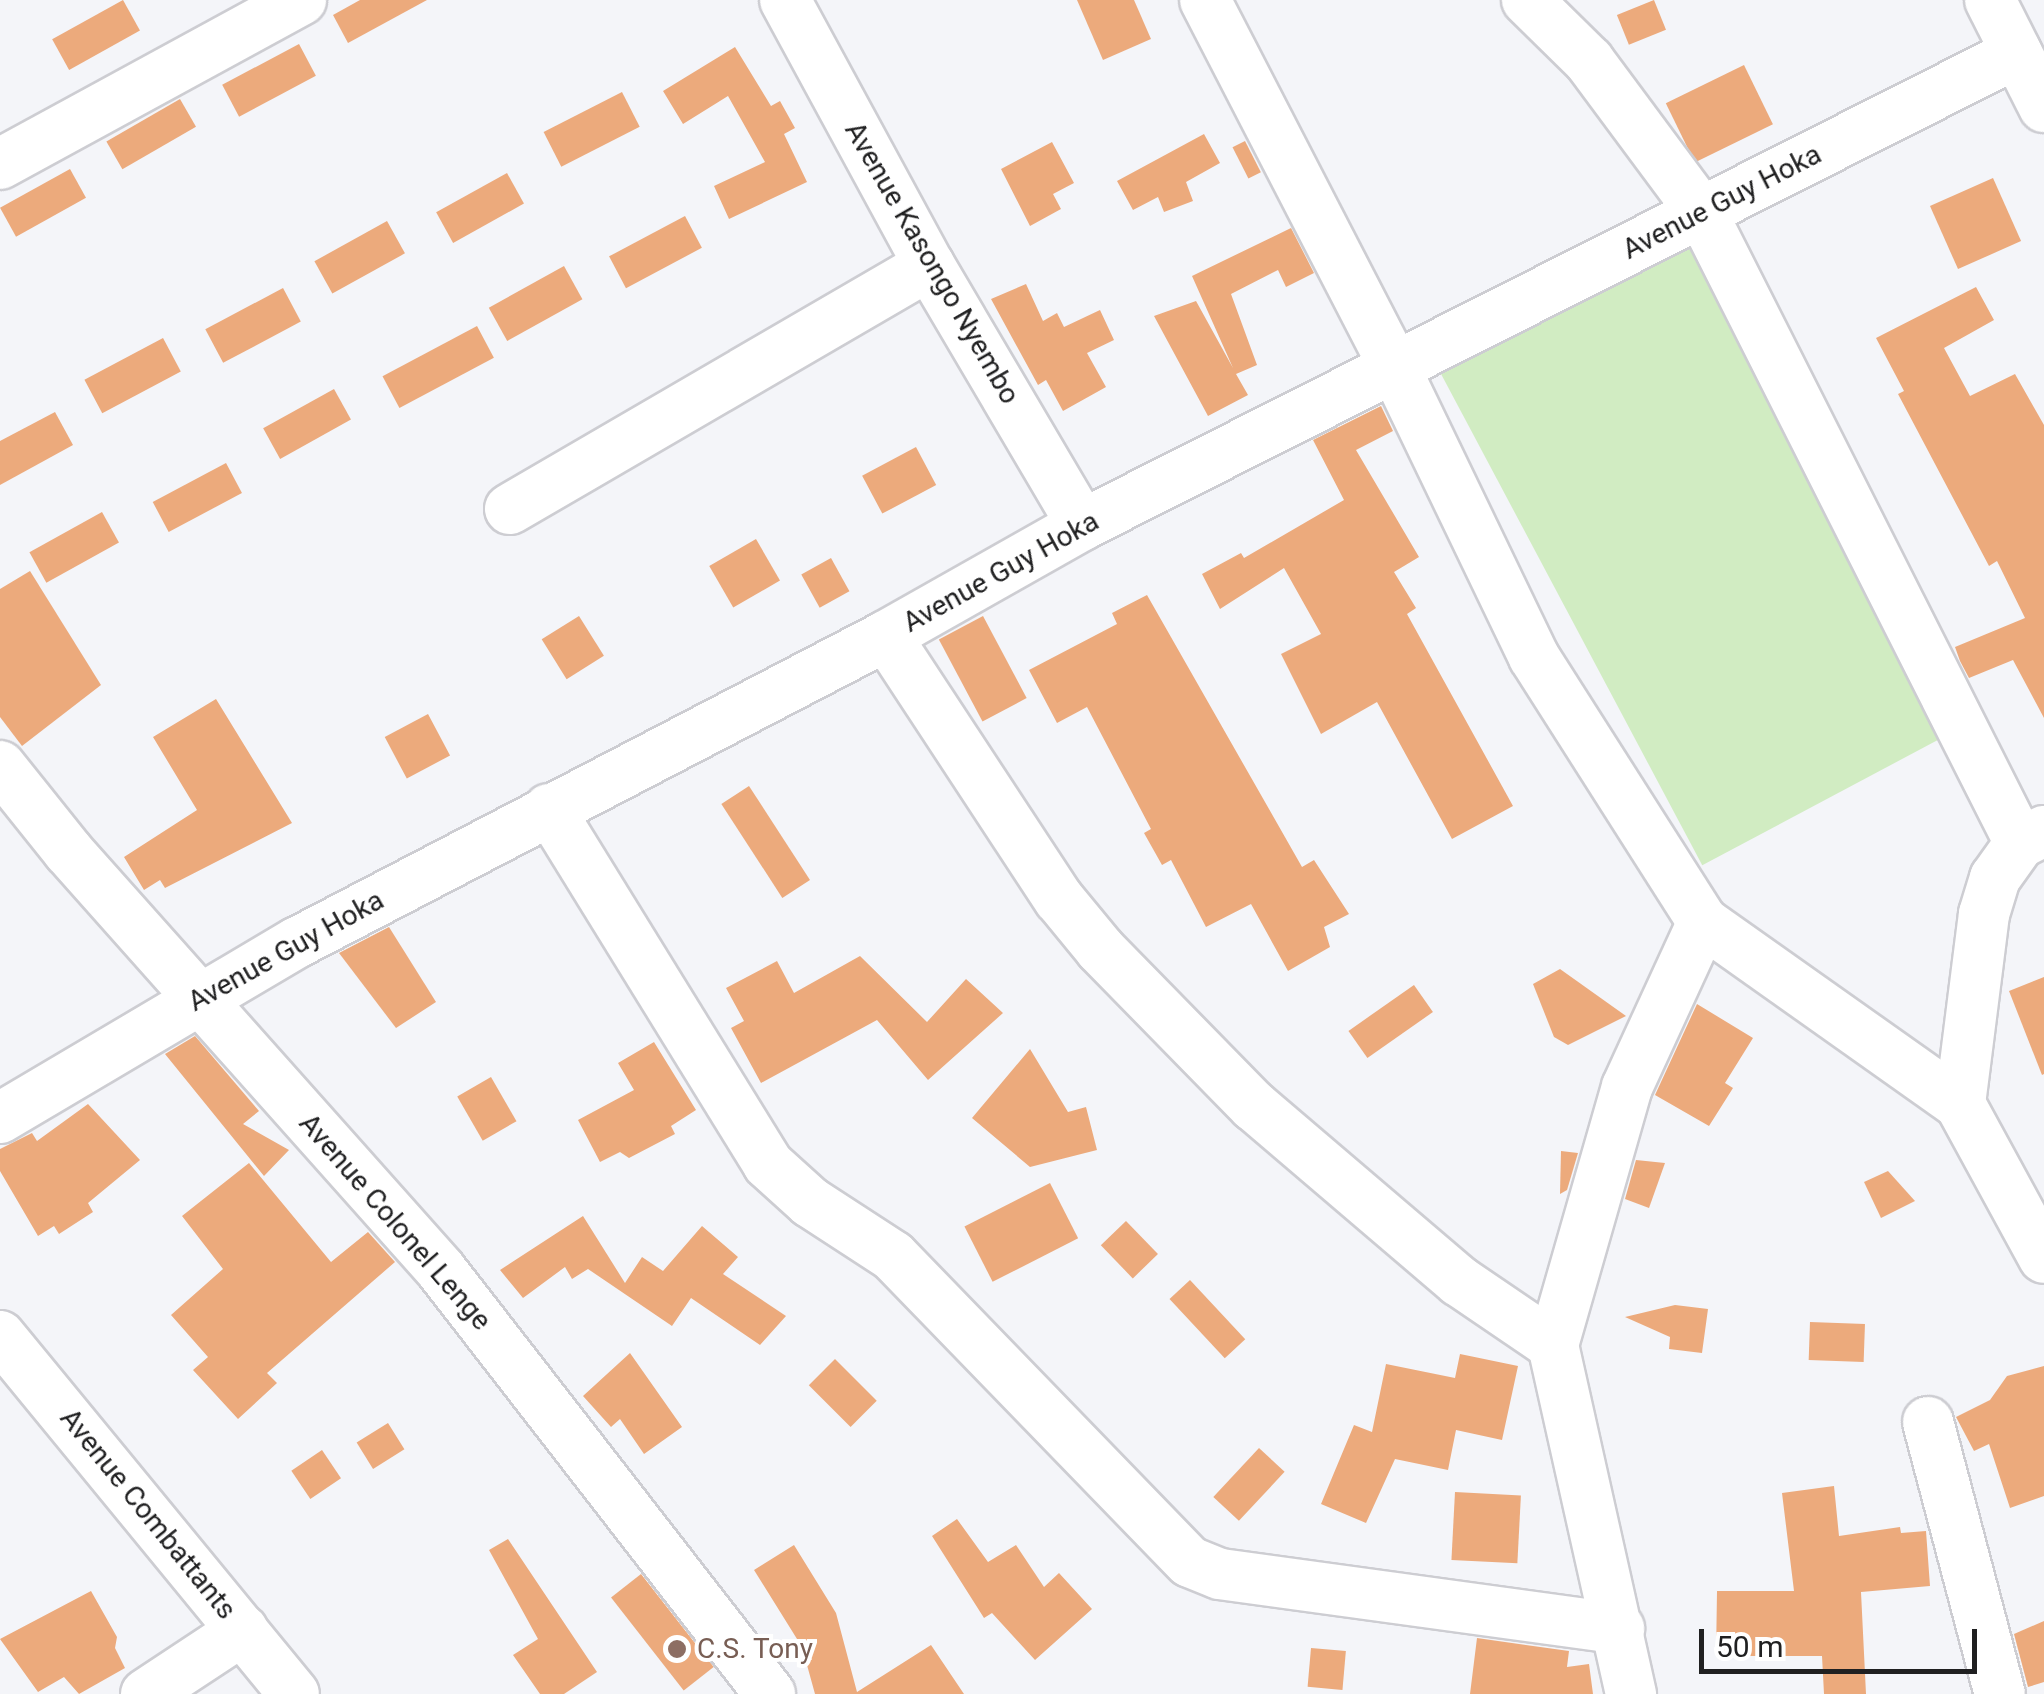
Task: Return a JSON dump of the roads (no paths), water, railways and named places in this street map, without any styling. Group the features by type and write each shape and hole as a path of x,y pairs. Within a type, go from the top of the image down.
{"street":[{"path":"0,164 300,0"},
{"name":"Avenue Kasongo Nyembo","path":"785,0 929,265 1082,525"},
{"path":"1205,0 1394,366 1534,656 1702,922 1960,1104 2044,1258"},
{"path":"1527,0 1588,61 1702,212 2032,837 1994,878 1984,914 1960,1104"},
{"path":"1990,0 2044,107"},
{"name":"Avenue Guy Hoka","path":"0,1118 198,998 549,809 886,636 1082,525 2017,53"},
{"path":"510,509 929,265"},
{"path":"886,636 1059,899 1100,949 1254,1106 1459,1281 1553,1345"},
{"name":"Avenue Colonel Lenge","path":"0,766 198,998 441,1270 770,1694"},
{"path":"549,809 768,1164 810,1202 893,1256 1190,1562 1220,1574 1619,1629"},
{"path":"1630,1694 1619,1629 1553,1345 1627,1087 1702,922"},
{"name":"Avenue Combattants","path":"0,1336 294,1694"},
{"path":"1928,1422 2000,1694"},
{"path":"146,1694 243,1630"}],"place":[{"name":"C.S. Tony","path":"677,1649"}]}
